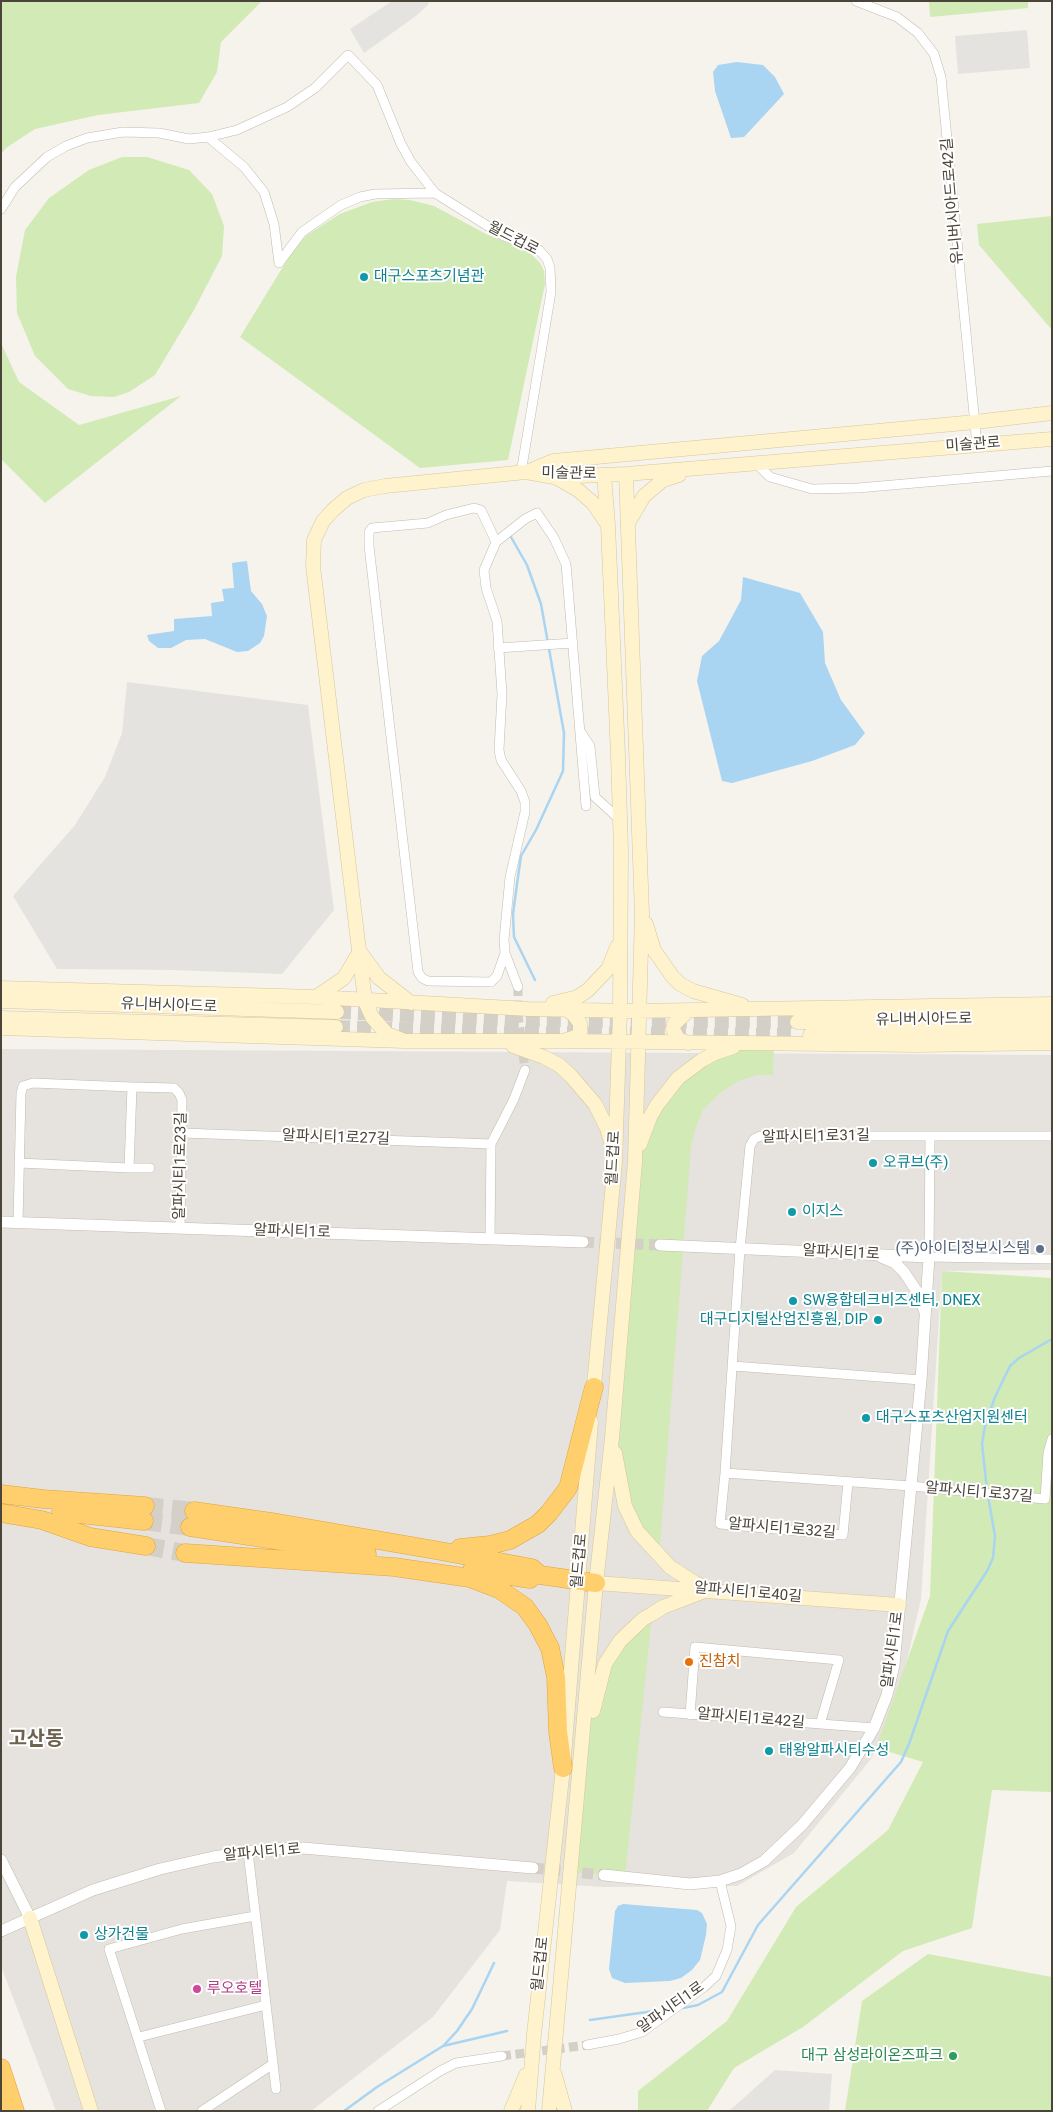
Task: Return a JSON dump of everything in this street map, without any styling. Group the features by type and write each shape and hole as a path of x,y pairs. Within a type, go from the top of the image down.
{"highway":[{"path":"434,1550 490,1545 510,1540 521,1535 549,1513 568,1488 594,1387"},
{"path":"1,1494 144,1514 1,1504"},
{"path":"1,1513 42,1520 90,1537 146,1546"},
{"path":"540,1575 531,1580 192,1519 278,1523 532,1568 540,1575 596,1583"},
{"path":"185,1553 394,1567 470,1578 499,1589 518,1602 530,1614 550,1648 556,1677 558,1732 563,1768"},
{"path":"1,2068 15,2111"}],"main road":[{"name":"미술관로","path":"524,473 553,461 975,422 1052,412"},
{"name":"미술관로","path":"524,473 554,476 626,474 1052,439"},
{"path":"628,524 644,496 663,480 689,472 726,466"},
{"path":"405,1041 386,1034 372,1017 365,1000 313,566 314,540 324,520 333,510 347,498 364,490 385,486 524,473"},
{"name":"월드컵로","path":"528,2109 563,1768 594,1387 615,1162 620,1011 620,823 615,806 608,525 604,474"},
{"path":"626,474 642,914 654,950 680,984 705,995 755,1009"},
{"path":"554,476 578,490 593,503 608,525"},
{"name":"월드컵로","path":"549,2111 596,1583 612,1438 635,1162 641,1011 642,914"},
{"path":"529,1009 578,997 588,990 608,969 621,936"},
{"path":"316,997 344,978 360,951"},
{"path":"360,951 379,978 411,1003"},
{"path":"1,988 316,997 529,1009 566,1008 620,1011 687,1012 755,1009 1052,1004"},
{"name":"유니버시아드로","path":"1,1000 337,1012"},
{"path":"565,1041 576,1037 580,1032 580,1024 566,1008"},
{"path":"687,1012 674,1024 673,1029 678,1039 688,1043"},
{"name":"유니버시아드로","path":"1,1018 336,1026"},
{"name":"유니버시아드로","path":"1052,1018 797,1028 1052,1032"},
{"path":"1,1028 405,1041 759,1044 1052,1043"},
{"path":"498,1042 544,1056 559,1066 579,1085 601,1114 612,1142 615,1162"},
{"path":"635,1162 650,1117 663,1095 678,1078 691,1067 715,1053 736,1046 759,1044"},
{"path":"612,1438 625,1506 637,1531 670,1567 695,1583 715,1590"},
{"name":"알파시티1로40길","path":"596,1583 715,1590 899,1605"},
{"path":"582,1753 605,1664 620,1642 643,1619 664,1607 696,1594 715,1590"},
{"path":"30,1918 91,2111"},
{"path":"511,2111 532,2061"},
{"path":"553,2065 565,2111"}],"street":[{"name":"유니버시아드로42길","path":"856,1 897,17 918,33 934,54 941,77 965,338 977,445"},
{"name":"월드컵로","path":"208,137 237,130 287,107 315,88 348,54 376,85 401,144 411,162 435,193 502,235 539,250 547,259 550,268 551,292 524,473"},
{"path":"1,209 15,187 47,157 66,146 87,138 123,132 159,133 189,139 208,137 244,167 264,192 274,224 279,263 302,232 341,205 360,197 374,194 435,193"},
{"path":"756,463 770,478 812,490 858,488 1052,471"},
{"path":"496,542 480,510 474,508 446,515 428,523 377,526 372,528 368,538 418,972 428,982 491,982 497,976 506,953"},
{"path":"518,986 506,953 505,917 510,878 525,812 525,802 501,760 499,750 502,694 497,622 486,588 484,570 496,542 525,519 537,513 554,538 566,564 586,806"},
{"path":"498,648 573,643"},
{"path":"580,730 590,746 596,797 615,806"},
{"path":"490,1239 491,1144 514,1099 525,1070"},
{"name":"알파시티1로23길","path":"18,1222 21,1093 23,1086 33,1083 174,1088 182,1100 180,1228"},
{"path":"129,1168 132,1087"},
{"name":"알파시티1로27길","path":"182,1133 491,1144"},
{"name":"알파시티1로31길","path":"740,1249 750,1146 754,1139 760,1136 1052,1136"},
{"path":"930,1136 929,1257 1052,1259"},
{"path":"19,1163 150,1168"},
{"name":"알파시티1로","path":"1,1222 583,1242"},
{"name":"알파시티1로","path":"604,1875 690,1884 720,1881 741,1874 764,1861 802,1825 850,1768 874,1728 887,1695 892,1672 921,1380 929,1257 660,1245"},
{"name":"알파시티1로32길","path":"740,1249 733,1366 720,1524 844,1535 848,1482"},
{"path":"875,1255 894,1263 904,1272 920,1296 926,1318"},
{"path":"733,1366 921,1380"},
{"name":"알파시티1로37길","path":"911,1486 1045,1499 1048,1453 1052,1439"},
{"path":"725,1473 911,1486"},
{"name":"알파시티1로42길","path":"820,1724 839,1660 695,1647 690,1715 874,1728"},
{"path":"663,1712 690,1715"},
{"name":"알파시티1로","path":"1,1930 93,1890 160,1868 248,1852 303,1848 533,1868"},
{"path":"248,1852 276,2089"},
{"path":"1,1860 30,1918"},
{"name":"알파시티1로","path":"587,2045 619,2039 642,2032 704,1987 716,1976 727,1950 731,1926 720,1881"},
{"path":"161,2111 110,1949 182,1929 256,1916"},
{"path":"139,2037 266,2005"},
{"path":"378,2111 456,2062 502,2056"},
{"path":"202,2111 273,2064"}],"shaded area":[{"path":"392,1 429,1 428,5 416,16 364,53 350,29"},
{"path":"1027,30 1030,68 958,74 955,36"},
{"path":"127,682 308,705 334,910 282,974 173,970 57,969 13,896 75,825 105,777 122,733"},
{"path":"1,1049 1052,1055 1052,1270 942,1271 921,1599 897,1704 871,1759 794,1853 737,1886 603,1887 507,1881 500,1930 433,2017 311,2111 56,2111 1,1966"},
{"path":"78,1085 132,1087 129,1168 75,1165"},
{"path":"775,2070 832,2074 829,2111 729,2111"}],"green space":[{"path":"1,1 262,1 221,42 217,72 199,103 98,115 35,129 6,148 1,154"},
{"path":"929,1 1028,1 1028,8 930,17"},
{"path":"122,157 147,157 189,170 212,194 224,226 222,256 194,310 155,375 129,392 114,397 91,396 68,389 35,356 17,313 16,277 25,230 49,198 89,170"},
{"path":"394,199 410,200 434,206 486,234 528,251 540,263 544,271 545,284 508,460 420,468 240,337 292,252 307,235 340,214 372,202"},
{"path":"1052,216 1052,330 979,245 977,224"},
{"path":"1,343 19,382 79,425 181,396 45,503 1,459"},
{"path":"774,1044 773,1075 757,1075 738,1081 721,1092 703,1110 691,1147 659,1557 637,1531 614,1450 643,1135 657,1105 715,1053"},
{"path":"942,1271 1052,1278 1052,1792 992,1790 972,1928 903,1951 803,2027 734,2068 707,2111 638,2111 638,2091 727,2021 796,1907 888,1830 923,1762 876,1748 930,1596"},
{"path":"652,1614 625,1877 571,1872 582,1753 605,1664"},
{"name":"대구 삼성라이온즈파크","path":"928,1954 1052,1977 1052,2111 845,2111 862,2001"}],"water":[{"path":"737,62 763,65 775,77 784,94 744,137 731,138 715,91 713,72 718,65"},
{"path":"247,561 251,591 262,604 267,616 264,636 260,643 248,651 237,652 205,639 186,640 171,648 158,648 149,641 147,635 174,631 174,619 212,616 211,603 224,601 222,589 234,588 232,563"},
{"path":"743,577 800,593 823,632 825,663 841,700 865,733 855,745 812,761 732,783 722,781 697,681 702,656 719,641 741,600"},
{"path":"623,1904 697,1910 702,1913 707,1924 706,1935 700,1960 692,1970 681,1978 670,1981 625,1983 612,1978 609,1969 615,1911 618,1906"}],"waterway":[{"path":"511,537 527,565 541,604 564,733 563,771 536,830 521,856 513,914 514,937 535,980"},
{"path":"987,1490 982,1444 985,1426 995,1397 1010,1366 1019,1358 1052,1339"},
{"path":"683,2008 698,2005 722,1992 758,1925 901,1762 948,1631 987,1571 993,1558 995,1536 988,1496"},
{"path":"444,2045 457,2031 472,2009 494,1963"},
{"path":"590,2020 654,2011"},
{"path":"344,2111 377,2087 443,2046 507,2031"}],"tunnel":[{"path":"518,987 518,1014 525,1070"},
{"path":"337,1012 517,1020 797,1022"},
{"path":"336,1027 517,1033 797,1035"},
{"path":"583,1242 660,1245"},
{"path":"145,1506 194,1511"},
{"path":"144,1521 190,1527"},
{"path":"146,1546 185,1553"},
{"path":"533,1868 604,1875"},
{"path":"502,2056 587,2045"}],"place":[{"name":"대구스포츠기념관","path":"364,277"},
{"name":"오큐브(주)","path":"873,1163"},
{"name":"이지스","path":"792,1212"},
{"name":"(주)아이디정보시스템","path":"1040,1249"},
{"name":"SW융합테크비즈센터, DNEX","path":"793,1301"},
{"name":"대구디지털산업진흥원, DIP","path":"878,1320"},
{"name":"대구스포츠산업지원센터","path":"866,1418"},
{"name":"진참치","path":"689,1662"},
{"name":"태왕알파시티수성","path":"769,1751"},
{"name":"상가건물","path":"84,1935"},
{"name":"루오호텔","path":"197,1989"},
{"name":"대구 삼성라이온즈파크","path":"953,2056"}],"district":[{"name":"고산동","path":"36,1740"}]}
